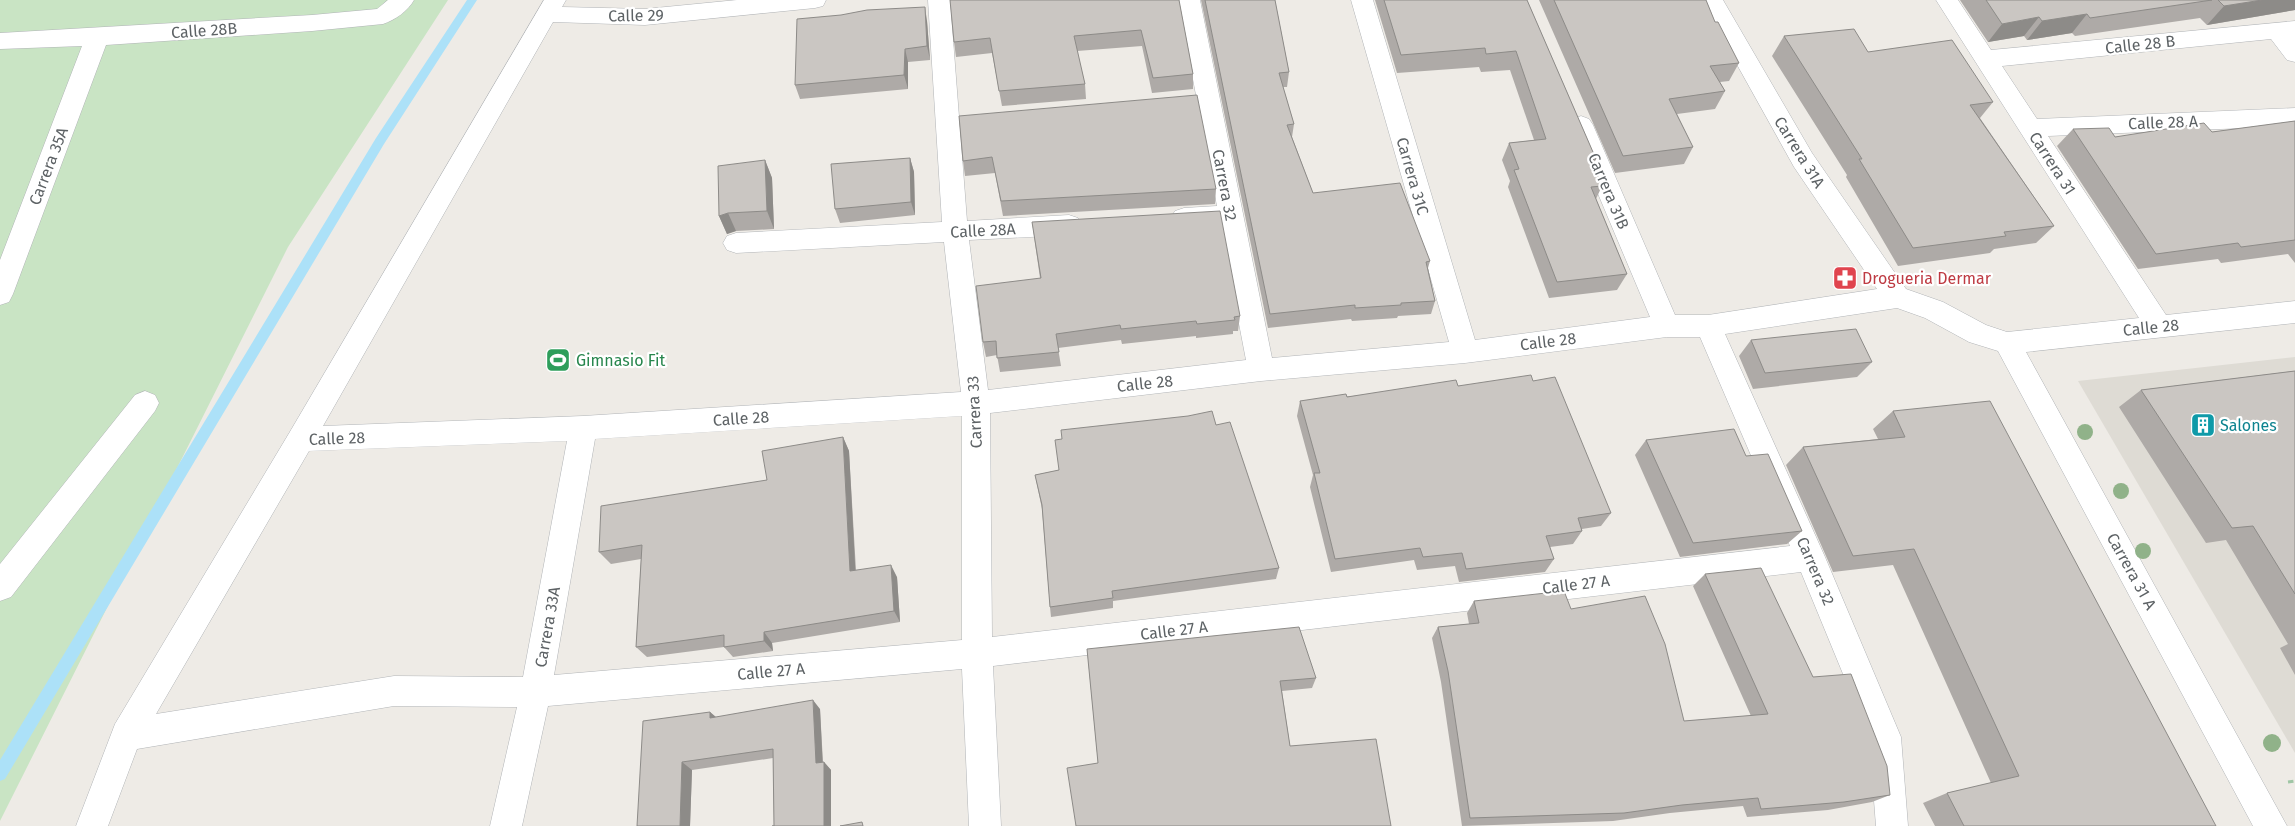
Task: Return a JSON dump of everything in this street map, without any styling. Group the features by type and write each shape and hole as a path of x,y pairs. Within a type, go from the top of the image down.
{"street":[{"name":"Calle 28B","path":"0,41 96,37 312,23 383,16 403,0"},
{"name":"Calle 29","path":"550,7 645,17 815,0"},
{"name":"Carrera 33","path":"939,0 957,121 955,232 976,402 977,653 985,826"},
{"name":"Carrera 32","path":"1189,0 1199,100 1230,215 1261,370"},
{"name":"Carrera 31C","path":"1362,0 1465,352"},
{"name":"Carrera 31A","path":"1712,0 1803,160 1897,297"},
{"name":"Carrera 31","path":"1947,0 2159,326"},
{"path":"92,826 126,735 301,439 550,7"},
{"path":"2286,30 2295,54"},
{"name":"Calle 28 B","path":"1984,59 2286,30"},
{"name":"Carrera 35A","path":"0,294 96,37"},
{"name":"Carrera 31B","path":"1573,109 1667,326"},
{"name":"Calle 28 A","path":"2031,128 2295,117"},
{"path":"1162,219 1230,215"},
{"name":"Calle 28A","path":"736,243 1093,224"},
{"name":"Calle 28","path":"301,439 583,428 976,402 1261,370 1465,352 1667,326 1708,326 1897,297 1934,310 1978,334 2007,343 2295,312"},
{"name":"Carrera 32","path":"1708,326 1810,557 1885,737 1892,826"},
{"name":"Carrera 31 A","path":"2007,343 2270,826"},
{"path":"0,587 145,403"},
{"name":"Carrera 33A","path":"506,826 536,692 583,428"},
{"name":"Calle 27 A","path":"126,735 394,691 536,692 977,653 1810,557"}],"shaded area":[{"path":"2295,357 2295,753 2078,381"}],"green space":[{"path":"0,0 448,0 288,247 0,821"}],"building":[{"path":"950,0 1179,0 1193,74 1153,78 1141,30 1074,36 1085,84 999,91 990,38 954,42"},
{"path":"1205,0 1275,0 1289,72 1279,73 1294,124 1287,125 1313,193 1400,183 1430,261 1426,262 1435,301 1355,308 1355,305 1270,314"},
{"path":"1384,0 1527,0 1596,159 1591,160 1602,186 1591,187 1627,274 1557,282 1514,170 1519,169 1509,143 1546,139 1516,51 1486,54 1485,48 1401,55"},
{"path":"1554,0 1706,0 1715,22 1718,22 1739,63 1710,66 1725,91 1669,99 1693,147 1623,156"},
{"path":"1986,0 2212,0 2090,18 2087,14 2042,21 2039,17 2002,24"},
{"path":"2218,0 2262,0 2224,6"},
{"path":"925,7 927,46 905,49 904,75 795,85 797,19 841,15 867,10"},
{"path":"1854,29 1868,52 1952,40 1993,102 1970,105 2054,226 2004,232 2006,236 1913,248 1859,159 1862,159 1784,36"},
{"path":"1197,95 1216,189 1001,201 992,157 963,161 959,116"},
{"path":"2295,121 2295,240 2241,247 2238,243 2156,254 2073,129 2109,128 2115,137 2204,123 2212,132"},
{"path":"910,158 911,202 835,209 831,164"},
{"path":"765,160 767,211 728,213 719,216 718,166"},
{"path":"1220,211 1240,316 1234,317 1235,320 1197,324 1196,321 1121,329 1120,325 1056,334 1059,352 997,358 996,341 983,342 976,286 1041,278 1032,222"},
{"path":"1856,329 1872,362 1765,373 1751,340"},
{"path":"2295,371 2295,594 2253,526 2232,528 2141,390"},
{"path":"1531,375 1533,381 1555,377 1611,513 1578,518 1582,531 1546,536 1554,559 1466,569 1462,553 1423,557 1420,548 1335,559 1314,473 1320,473 1300,401 1346,394 1347,397 1456,380 1458,386"},
{"path":"1990,401 2216,826 1964,826 1947,793 2019,776 1914,549 1853,556 1803,447 1905,437 1893,411"},
{"path":"1212,411 1216,425 1230,422 1279,568 1112,591 1113,598 1050,607 1042,505 1035,475 1059,470 1055,440 1062,439 1061,430 1188,416"},
{"path":"1734,429 1746,456 1768,454 1802,531 1693,543 1646,440"},
{"path":"843,437 850,571 891,565 894,611 764,632 764,641 724,647 724,635 636,647 642,545 599,552 601,506 767,480 762,451"},
{"path":"1761,568 1813,677 1851,674 1887,766 1890,795 1844,802 1761,809 1758,798 1624,813 1470,818 1448,671 1438,627 1479,623 1474,601 1564,591 1571,609 1645,596 1665,644 1684,721 1768,714 1705,574"},
{"path":"1299,627 1316,678 1280,681 1290,746 1376,739 1391,826 1076,826 1067,768 1098,763 1087,649"},
{"path":"813,700 816,763 824,762 824,826 774,826 773,749 682,762 680,826 637,826 643,721 710,712 710,718"},
{"path":"862,822 863,826 840,826"}],"waterway":[{"path":"0,774 380,141 472,0"}],"place":[{"name":"Drogueria Dermar","path":"1845,278"},
{"name":"Gimnasio Fit","path":"558,360"},
{"name":"Salones","path":"2203,425"}]}
